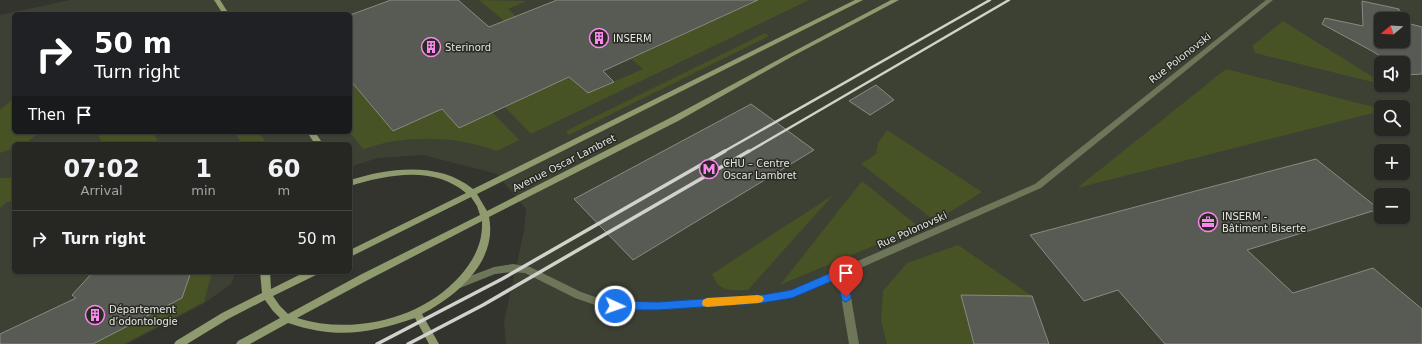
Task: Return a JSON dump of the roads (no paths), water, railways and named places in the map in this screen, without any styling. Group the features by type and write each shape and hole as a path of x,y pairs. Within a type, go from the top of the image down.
{"main road":[{"path":"217,0 225,12"},
{"name":"Avenue Oscar Lambret","path":"352,253 860,0"},
{"name":"Avenue Oscar Lambret","path":"241,344 287,318 675,119 795,53 896,0"},
{"path":"265,274 267,294 278,311 287,318 296,324 319,332 346,334 376,330 397,324 418,315 441,301 460,284 476,263 481,253 486,232 485,217 480,204 472,194 454,181 431,174 418,172 383,174 352,182"},
{"path":"179,344 225,316 309,274"},
{"path":"418,315 434,344"}],"street":[{"name":"Rue Polonovski","path":"460,284 502,269 519,268 527,270 578,295 615,306 642,307 762,299 792,294 1038,186 1270,0"},
{"path":"842,272 854,344"}],"railway":[{"path":"723,152 990,0"},
{"path":"748,152 1009,0"},
{"path":"377,344 502,279 725,151"},
{"path":"408,344 483,305 749,151"}],"place":[{"name":"INSERM","path":"599,38"},
{"name":"Sterinord","path":"431,47"},
{"name":"CHU – Centre Oscar Lambret","path":"709,169"},
{"name":"INSERM - Bâtiment Biserte","path":"1208,222"},
{"name":"Département d’odontologie","path":"95,315"}]}
